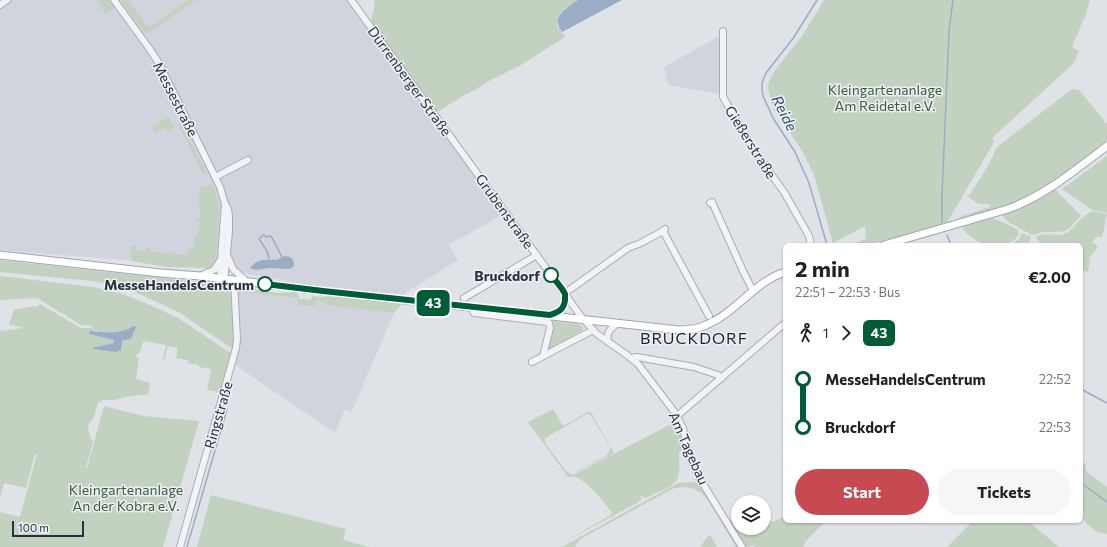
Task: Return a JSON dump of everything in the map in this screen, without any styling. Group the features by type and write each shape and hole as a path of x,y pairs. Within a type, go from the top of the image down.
{"main road":[{"path":"891,243 1008,209 1020,204 1044,192 1107,146"},
{"path":"0,255 454,305 549,319 583,319 679,330 700,327 713,322 723,316 770,278 783,273"}],"street":[{"path":"0,5 7,0"},
{"name":"Messestraße","path":"114,0 160,65 220,187 228,209 230,231 223,279"},
{"name":"Dürrenberger Straße","path":"351,0 469,162"},
{"name":"Gießerstraße","path":"723,31 723,97 755,152 784,192 809,236 811,243"},
{"path":"215,177 248,160"},
{"name":"Grubenstraße","path":"469,162 583,319"},
{"path":"710,203 712,202 753,291"},
{"name":"Messestraße","path":"223,279 220,271 225,204"},
{"path":"543,356 550,328 549,319 562,308 564,304 564,293 628,248 641,243 664,230 709,316"},
{"path":"227,254 233,268 246,282"},
{"path":"464,298 537,255"},
{"path":"201,276 214,270 221,257"},
{"name":"Ringstraße","path":"180,547 236,348 237,339 234,280"},
{"name":"Am Tagebau","path":"583,319 593,330 638,364 677,416 683,428 689,455 693,465 742,547"},
{"path":"608,342 607,334 609,330 617,324"},
{"path":"677,416 783,325"},
{"path":"532,362 593,330"},
{"path":"631,358 637,357 694,367 718,375 722,378"}],"shaded area":[{"path":"0,0 348,0 502,215 449,245 458,260 405,293 405,296 305,284 210,267 0,250"},
{"path":"721,35 720,94 668,85 664,67"},
{"path":"241,292 299,298 298,305 316,300 322,301 325,305 394,313 351,413 345,409 335,433 234,364 240,344 237,298"}],"green space":[{"path":"96,0 111,0 114,4 114,8 106,14"},
{"path":"120,0 128,0 146,25 150,27 188,0 194,0 147,34 143,31"},
{"path":"374,0 578,0 566,8 557,25 565,37 521,65 487,82 437,112 371,24"},
{"name":"Kleingartenanlage Am Reidetal e.V.","path":"824,0 1090,0 1086,14 1072,47 1079,51 1074,63 992,138 994,142 947,223 875,243 856,243 866,239 865,226 833,243 814,175 803,152 774,109 771,101 768,88 769,81 774,72 802,36"},
{"path":"1072,89 1079,90 1104,120 1104,122 1107,123 1107,142 1064,175 1041,190 1017,202 989,212 961,219 959,217 990,207 989,204 979,204 968,197 987,168 997,147"},
{"path":"169,117 174,128 168,131 166,128 155,133 153,125"},
{"path":"179,122 207,175 203,174 179,126"},
{"path":"1107,156 1107,213 1092,210 1062,189"},
{"path":"210,184 213,186 219,214 215,261 212,266 208,268 166,267 132,261 132,257 130,256 131,247 133,245 136,246 136,250 147,251 147,248 150,248 150,251 173,254 173,250 175,251 175,254 186,255 187,251 194,245 195,236 198,236 200,222 196,221 196,219 200,219 201,207 198,206 200,190 201,187"},
{"path":"1054,188 1081,216 1067,230 1059,232 1043,232 1032,235 1010,223 1003,217 1003,214"},
{"path":"1092,211 1107,214 1102,237 1096,237 1092,242 1098,247 1090,257 1088,272 1083,271 1083,243 1040,243 1036,237 1042,234 1064,234"},
{"path":"992,218 1017,229 1019,234 1014,240 1008,243 981,243 967,234 963,229 964,226"},
{"path":"1022,233 1031,237 1028,243 1014,243 1019,239"},
{"path":"0,260 225,285 230,288 232,293 235,333 234,350 180,313 133,291 116,285 92,281 0,272"},
{"name":"Kleingartenanlage An der Kobra e.V.","path":"0,276 93,287 123,294 178,318 232,354 223,387 218,392 207,390 211,369 187,363 188,360 176,358 178,348 168,346 164,361 166,345 143,341 140,353 137,353 136,357 139,358 136,379 150,383 148,394 114,400 103,400 98,403 93,419 88,425 89,434 93,442 86,467 76,465 87,468 104,406 143,416 199,421 163,547 0,547 0,512 20,517 37,454 35,454 26,488 4,483 0,499 0,331 24,328 9,324 14,310 33,306 37,307 40,304 81,328 91,328 92,326 81,325 37,298 0,300","holes":["133,326 134,331 131,339 93,349 114,343 114,340 90,331 118,332"]},
{"path":"240,287 277,293 296,292 299,299 311,300 312,296 329,296 402,304 394,313 325,305 322,301 316,300 315,306 298,305 298,298 241,292 237,298 236,291"},
{"path":"552,321 578,324 583,327 583,330 549,348 548,346 554,325"},
{"path":"553,409 563,426 590,411 614,453 572,473 607,455 610,450 610,447 592,417 589,414 585,415 545,439 545,443 566,471 573,475 677,421 684,444 684,448 679,452 678,478 674,484 667,488 645,498 641,496 640,497 642,499 637,503 555,547 611,515 612,513 592,488 577,477 568,477 528,422"},
{"path":"1087,463 1085,467 1087,472 1107,487 1107,534 1097,532 1087,524 1083,518 1083,465"},
{"path":"699,482 731,535 740,547 736,547 707,499 696,490 682,487 672,489 584,537 579,540 575,547 562,547 678,483"},
{"path":"211,495 346,529 343,540 369,547 197,547"},
{"path":"783,518 783,523 824,523 805,542 803,547 755,547 753,545 744,547 737,535 771,535 771,522"},
{"path":"971,523 1030,523 1059,547 947,547"},
{"path":"709,535 717,547 700,547"}],"water":[{"path":"578,0 622,0 562,32 559,28 558,19 565,10"},
{"path":"286,256 292,258 294,263 294,266 290,269 269,268 255,270 250,268 259,261 277,260"},
{"path":"133,326 136,327 131,339 122,341 121,350 116,352 93,349 114,343 114,340 90,334 90,331 118,332"}],"waterway":[{"name":"Reide","path":"817,0 794,37 766,73 762,83 762,89 763,96 773,118 795,152 809,183 826,243"},
{"path":"942,222 949,31 953,0"},
{"path":"269,259 267,251 259,239 263,235 267,237 271,236 282,257"},
{"path":"947,235 950,243"},
{"path":"1083,390 1107,403"},
{"path":"187,547 227,409"},
{"name":"Reide","path":"1083,484 1107,502"}],"bus line":[{"name":"43","path":"265,284 550,315 558,312 562,308 565,300 565,294 551,275"}],"place":[{"name":"Bruckdorf","path":"551,275"},
{"name":"MesseHandelsCentrum","path":"265,284"}],"district":[{"name":"BRUCKDORF","path":"694,337"}]}
